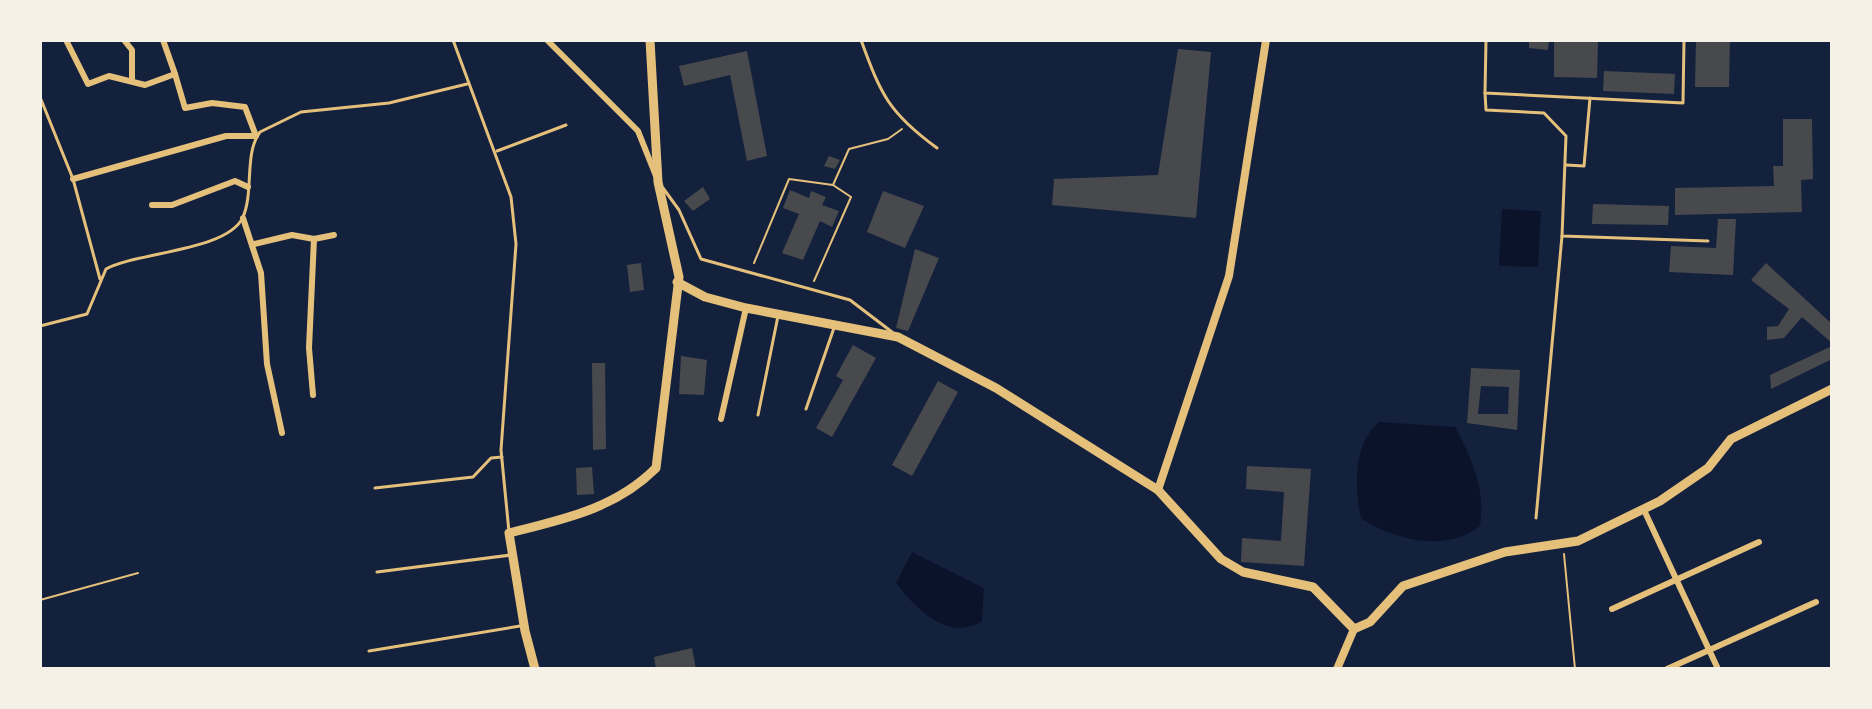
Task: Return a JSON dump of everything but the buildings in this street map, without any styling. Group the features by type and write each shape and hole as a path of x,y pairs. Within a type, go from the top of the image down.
{"main road":[{"path":"534,669 509,533 592,512 636,488 656,468 679,277 658,182 650,40"},
{"path":"677,282 705,297 746,308 898,337 996,388 1158,490 1221,559 1243,572 1313,587 1354,629 1370,622 1403,586 1505,552 1563,545 1644,510 1708,468 1731,439 1832,389"}],"street":[{"path":"66,40 88,84 109,76 145,85 175,74"},
{"path":"124,40 132,50 132,81"},
{"path":"73,179 226,136 256,136 245,107 212,103 185,108 163,40"},
{"path":"547,40 638,131 658,182"},
{"path":"1158,490 1229,276 1266,40"},
{"path":"152,205 172,205 235,181 248,187"},
{"path":"243,218 261,273 270,390 282,433"},
{"path":"254,244 292,235 314,239 334,235"},
{"path":"313,395 309,348 314,239"},
{"path":"721,419 746,308"},
{"path":"1644,510 1718,669"},
{"path":"1612,609 1759,542"},
{"path":"1667,669 1816,602"},
{"path":"1337,669 1354,629"}],"lane":[{"path":"453,40 467,84 497,151 511,197 516,244 502,457 509,533"},
{"path":"861,40 882,96 906,125 937,148"},
{"path":"956,40 961,40"},
{"path":"1486,40 1486,110 1544,113 1566,136 1562,236 1536,518"},
{"path":"1485,93 1683,103 1684,40"},
{"path":"40,326 87,314 106,269 125,259 190,247 233,229 243,218 256,136 301,112 389,103 467,84"},
{"path":"40,97 73,179 101,281"},
{"path":"1566,165 1584,166 1590,98"},
{"path":"497,151 566,125"},
{"path":"658,182 679,210 701,259 850,300 898,337"},
{"path":"1562,236 1708,241"},
{"path":"758,415 778,314"},
{"path":"806,409 835,323"},
{"path":"375,488 473,477 491,458 502,457"},
{"path":"377,572 515,554"},
{"path":"369,651 524,626"}],"path":[{"path":"833,185 849,149 888,139 906,125"},
{"path":"750,273 789,179 833,185 851,197 810,289"},
{"path":"1563,545 1575,669"},
{"path":"40,600 138,573"}],"water":[{"path":"1502,209 1541,211 1538,267 1499,266"},
{"path":"1379,422 1455,427 1476,475 1481,499 1480,526 1452,539 1420,540 1388,532 1361,518 1357,493 1360,454 1370,431"},
{"path":"912,552 984,588 982,621 970,627 945,625 913,603 896,583"}]}
